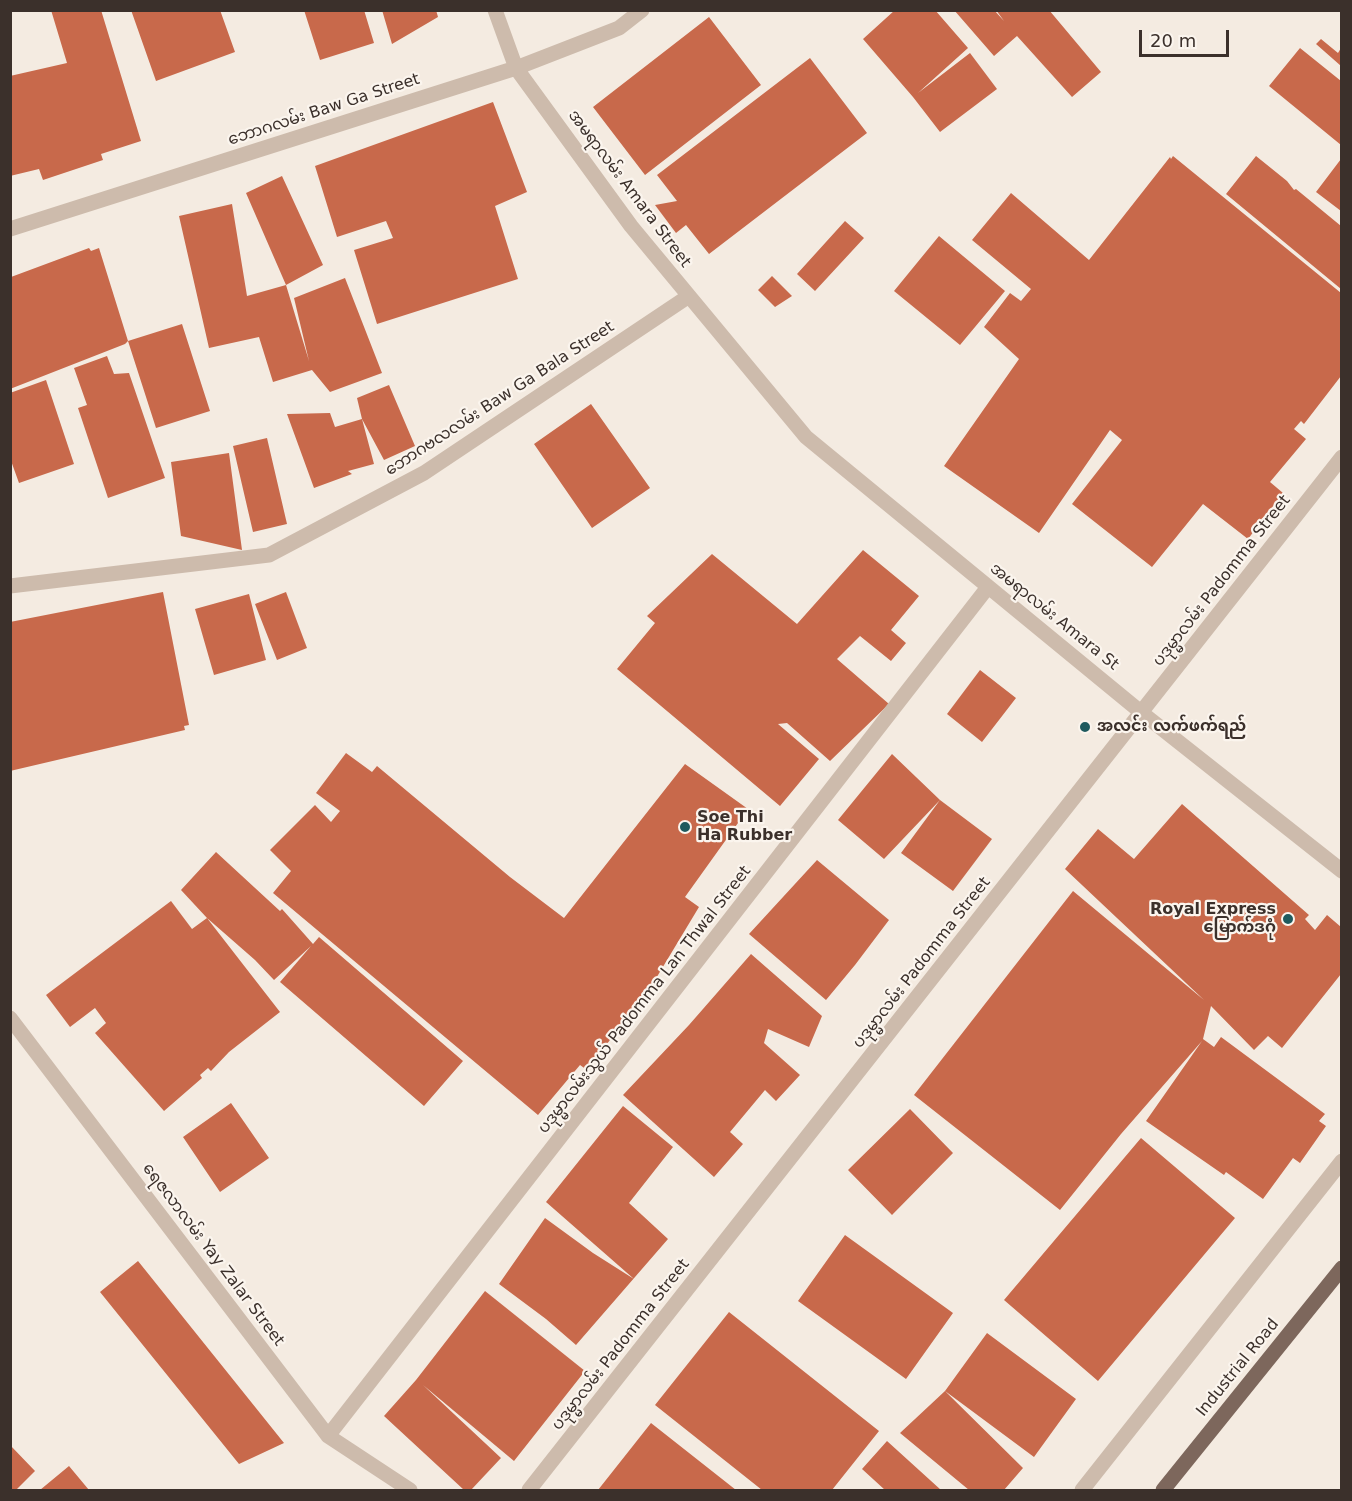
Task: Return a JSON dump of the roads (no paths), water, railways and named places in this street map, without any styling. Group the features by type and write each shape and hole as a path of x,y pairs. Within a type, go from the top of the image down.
{"main road":[{"name":"Industrial Road","path":"1163,1491 1341,1268"}],"street":[{"name":"အမရာလမ်း Amara Street","path":"495,10 516,68 631,226 757,376"},
{"name":"ဘောဂလမ်း Baw Ga Street","path":"10,229 516,68 619,28 642,10"},
{"name":"ဘောဂဗလလမ်း Baw Ga Bala Street","path":"10,586 269,555 424,473 689,296"},
{"name":"အမရာလမ်း Amara St","path":"757,376 806,437 1142,713 1341,871"},
{"name":"ပဒုမ္မာလမ်း Padomma Street","path":"529,1491 1341,457"},
{"name":"ပဒုမ္မာလမ်းသွယ် Padomma Lan Thwal Street","path":"328,1436 988,586"},
{"name":"ရေဇလာလမ်း Yay Zalar Street","path":"14,1030 328,1436 410,1491"},
{"path":"1082,1491 1341,1161"}],"place":[{"name":"အလင်း လက်ဖက်ရည်","path":"1085,727"},
{"name":"Soe Thi Ha Rubber","path":"685,827"},
{"name":"Royal Express မြောက်ဒဂုံ","path":"1288,919"}]}
